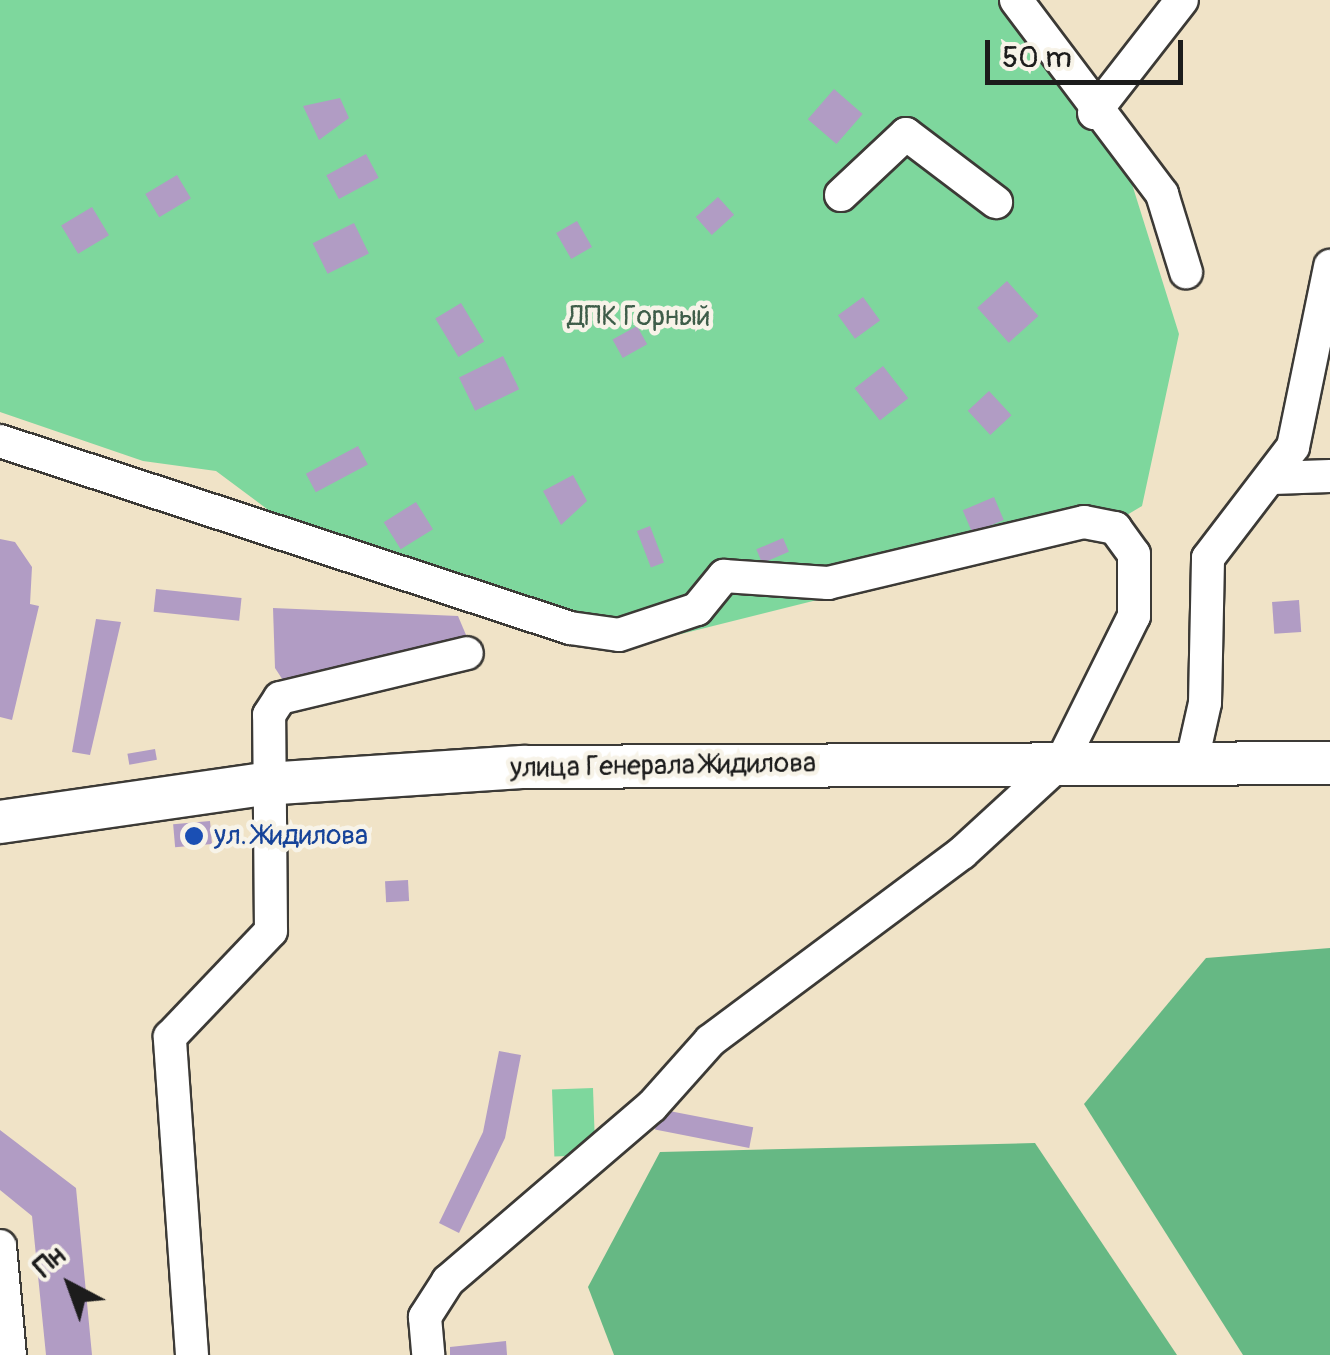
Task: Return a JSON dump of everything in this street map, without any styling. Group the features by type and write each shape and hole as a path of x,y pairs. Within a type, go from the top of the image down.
{"main road":[{"name":"улица Генерала Жидилова","path":"0,822 265,784 523,766 1330,763"}],"street":[{"path":"1016,0 1094,114 1162,194 1186,272"},
{"path":"1094,114 1182,0"},
{"path":"841,195 906,134 996,202"},
{"path":"1192,761 1205,704 1208,558 1273,478 1305,405 1330,266"},
{"path":"0,441 570,628 619,634 697,609 724,576 828,583 1102,521 1134,554 1141,590 1062,761 962,853 710,1040 652,1106 448,1280 425,1318 428,1355"},
{"path":"1273,478 1330,476"},
{"path":"192,1355 170,1036 271,932 265,736 280,698 467,653"},
{"path":"0,1246 10,1355"}],"green space":[{"name":"ДПК Горный","path":"0,0 1036,0 1121,149 1179,334 1142,506 1105,528 617,650 271,512 216,471 143,461 0,412"},
{"path":"1330,948 1330,1355 1243,1355 1084,1104 1206,958"},
{"path":"593,1088 595,1155 554,1156 552,1089"},
{"path":"1035,1143 1177,1355 614,1355 588,1287 660,1152"}],"building":[{"path":"834,89 863,114 836,144 808,119"},
{"path":"340,98 349,118 319,140 303,106"},
{"path":"366,154 379,178 339,199 326,175"},
{"path":"177,175 191,198 159,217 145,194"},
{"path":"718,197 734,215 712,235 696,217"},
{"path":"92,207 109,235 78,254 61,226"},
{"path":"577,221 592,247 571,259 556,233"},
{"path":"354,223 369,254 328,274 313,243"},
{"path":"1007,281 1038,316 1009,343 977,308"},
{"path":"863,297 880,320 855,339 838,315"},
{"path":"461,303 484,342 458,357 435,318"},
{"path":"637,326 647,344 623,358 613,340"},
{"path":"503,356 519,389 475,411 459,377"},
{"path":"883,366 908,398 880,420 855,388"},
{"path":"989,391 1012,415 990,435 968,411"},
{"path":"358,446 368,465 316,492 306,474"},
{"path":"573,475 587,501 561,525 543,491"},
{"path":"994,497 1004,520 972,533 963,510"},
{"path":"416,502 433,529 401,549 384,522"},
{"path":"650,526 664,562 651,567 637,531"},
{"path":"783,538 789,552 762,563 756,549"},
{"path":"0,539 15,542 32,567 30,604 39,606 12,720 0,717"},
{"path":"156,589 242,598 239,621 154,612"},
{"path":"1299,600 1301,632 1274,634 1272,602"},
{"path":"273,608 458,616 469,642 290,691 275,668"},
{"path":"96,619 121,622 90,755 72,752"},
{"path":"155,749 157,760 129,765 127,754"},
{"path":"210,821 212,844 175,847 173,824"},
{"path":"408,880 409,901 386,902 385,881"},
{"path":"499,1051 521,1055 505,1138 459,1233 439,1223 483,1132"},
{"path":"659,1109 753,1127 749,1148 655,1130"},
{"path":"0,1130 76,1188 92,1355 46,1355 32,1216 0,1190"},
{"path":"506,1341 507,1355 450,1355 450,1347"}],"place":[{"name":"ул. Жидилова","path":"194,836"}]}
